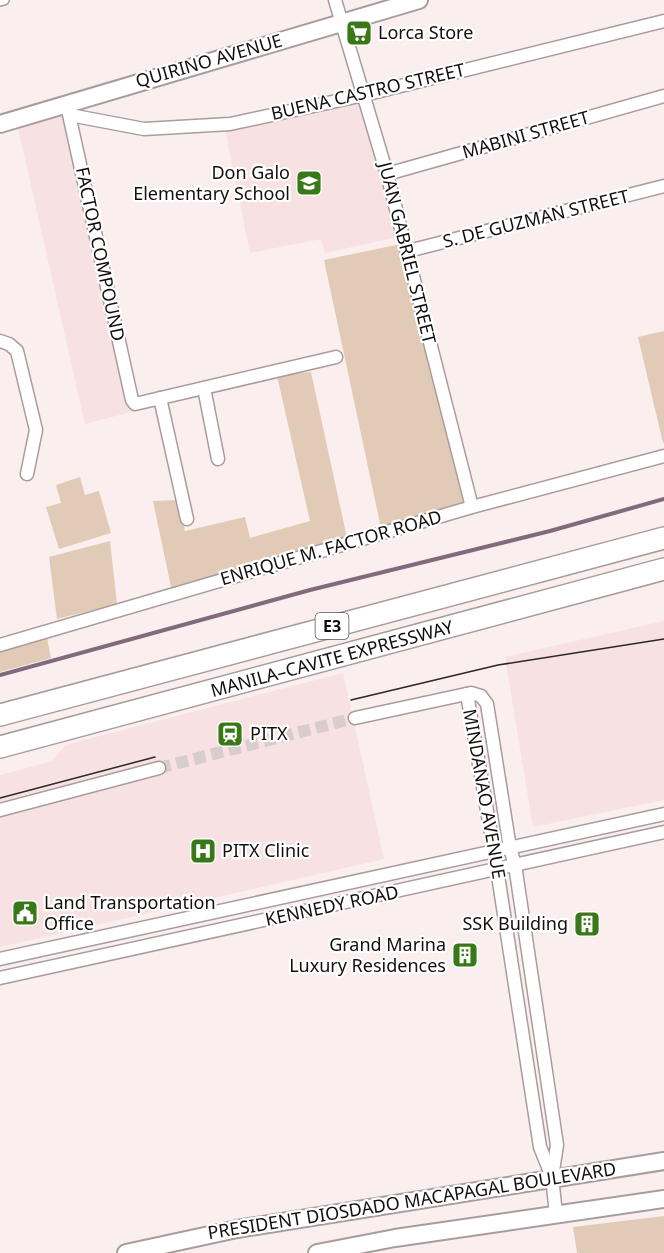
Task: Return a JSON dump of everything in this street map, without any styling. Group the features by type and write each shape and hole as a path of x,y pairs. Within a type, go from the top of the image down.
{"highway":[{"name":"MANILA–CAVITE EXPRESSWAY","path":"0,715 664,538"},
{"name":"MANILA–CAVITE EXPRESSWAY","path":"0,747 664,569"}],"main road":[{"name":"QUIRINO AVENUE","path":"0,123 68,109 342,22 419,0"},
{"name":"PRESIDENT DIOSDADO MACAPAGAL BOULEVARD","path":"126,1253 237,1229 552,1177 664,1161"},
{"name":"PRESIDENT DIOSDADO MACAPAGAL BOULEVARD","path":"317,1253 395,1238 664,1199"}],"street":[{"path":"0,2 4,0"},
{"name":"JUAN GABRIEL STREET","path":"335,0 408,251 471,507"},
{"name":"BUENA CASTRO STREET","path":"68,109 144,129 220,124 364,94 664,21"},
{"name":"MABINI STREET","path":"387,174 664,96"},
{"name":"FACTOR COMPOUND","path":"68,109 132,400 135,404 160,398"},
{"name":"S. DE GUZMAN STREET","path":"408,251 664,186"},
{"path":"0,341 9,344 17,351 36,430 27,474"},
{"path":"188,519 160,398 336,357"},
{"path":"204,388 218,459"},
{"name":"ENRIQUE M. FACTOR ROAD","path":"0,645 471,507 664,456"},
{"path":"355,718 467,694"},
{"name":"MINDANAO AVENUE","path":"552,1177 540,1147 467,694 481,696 487,704 510,848 515,865 557,1145 552,1177 556,1214"},
{"path":"0,810 159,768"},
{"name":"KENNEDY ROAD","path":"0,959 664,814"},
{"name":"KENNEDY ROAD","path":"0,978 664,832"},
{"path":"327,888 331,906"},
{"path":"181,920 184,939"}],"shaded area":[{"name":"Don Galo Elementary School","path":"360,104 398,237 325,253 321,239 250,253 225,129"},
{"path":"64,114 131,412 85,424 18,128"},
{"path":"401,244 464,505 381,528 324,260"},
{"path":"664,331 664,442 663,443 638,337"},
{"path":"311,372 347,538 171,587 153,501 178,500 185,531 245,517 250,538 310,521 277,376"},
{"path":"80,477 85,495 99,491 111,533 59,549 46,507 61,503 56,485"},
{"path":"110,541 117,604 57,619 49,557"},
{"path":"664,621 664,800 533,827 505,657"},
{"path":"46,633 51,658 0,672 0,645"},
{"path":"343,673 384,859 0,947 0,775 53,761 65,745"},
{"path":"664,1216 664,1253 577,1253 573,1227"}],"waterway":[{"path":"0,675 310,590 550,531 664,499"}],"tunnel":[{"path":"159,768 355,718"}],"tram line":[{"path":"351,700 498,665 664,639"},
{"path":"0,798 155,757"}],"place":[{"name":"Lorca Store","path":"359,33"},
{"name":"Don Galo Elementary School","path":"309,183"},
{"name":"PITX","path":"230,734"},
{"name":"PITX Clinic","path":"203,851"},
{"name":"Land Transportation Office","path":"25,913"},
{"name":"SSK Building","path":"587,924"},
{"name":"Grand Marina Luxury Residences","path":"465,955"}]}
